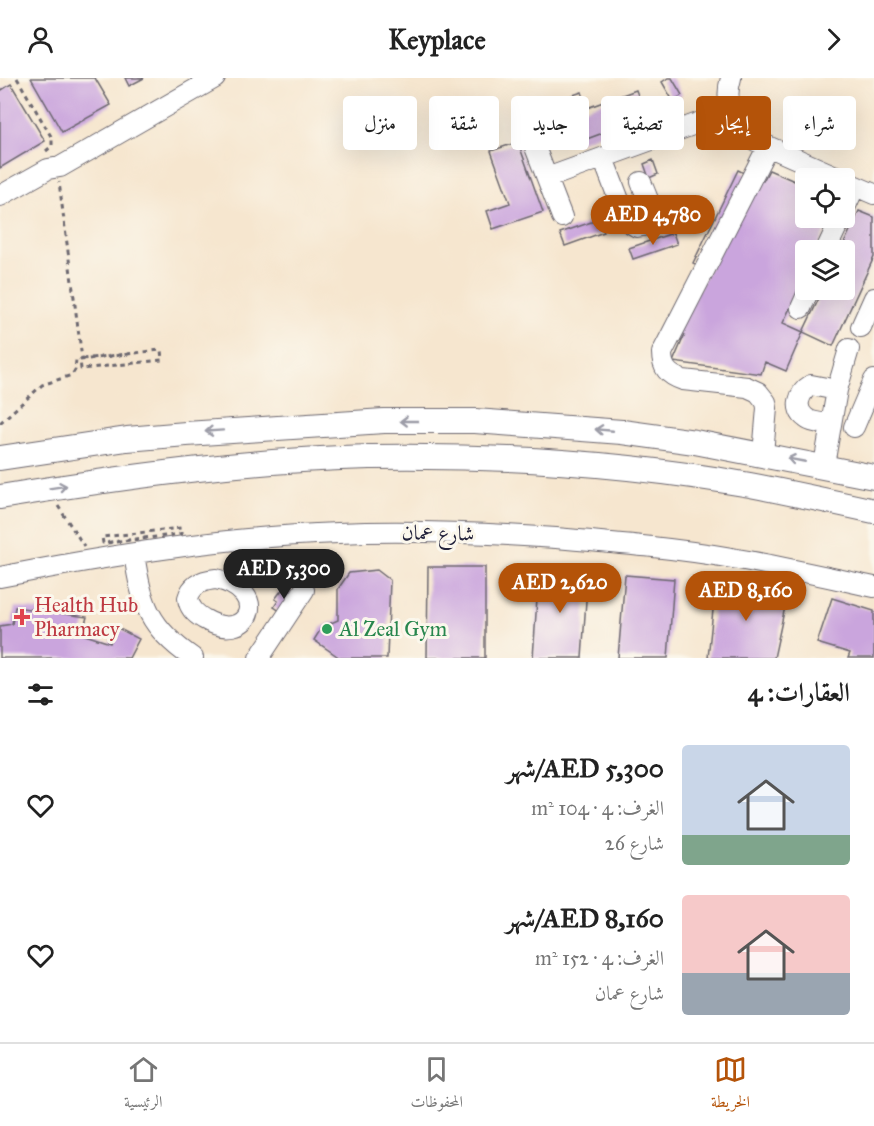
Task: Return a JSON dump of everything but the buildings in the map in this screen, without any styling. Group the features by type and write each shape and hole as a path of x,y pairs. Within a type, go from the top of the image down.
{"main road":[{"path":"0,458 127,439 384,421 475,421 622,432 763,454 874,477"},
{"path":"0,497 88,482 191,470 379,457 474,459 635,470 748,485 874,511"},
{"path":"319,460 383,470 628,484 717,496 874,526"}],"street":[{"path":"0,208 50,180 59,169 216,78"},
{"path":"728,96 731,78"},
{"path":"737,78 740,96"},
{"path":"547,178 696,124"},
{"path":"771,147 816,168"},
{"path":"536,150 562,217"},
{"path":"763,454 767,408 766,402 758,392 747,387 683,380 673,376 662,363 662,352 766,150"},
{"path":"603,158 627,221 637,227 649,225 654,217 641,182"},
{"path":"0,196 48,170 59,169"},
{"path":"855,186 874,194"},
{"path":"801,308 805,300"},
{"path":"824,465 837,390 849,349"},
{"path":"863,417 874,380"},
{"path":"830,424 813,422 805,418 800,411 799,398 803,390 815,384 837,390"},
{"name":"شارع عمان","path":"0,577 88,560 293,535 338,532 459,532 598,541 684,551 874,587"},
{"path":"134,554 140,589 154,622 172,644 193,658"},
{"path":"259,658 304,590"},
{"path":"249,616 275,632"}],"path":[{"path":"17,78 52,138 52,146 37,156"},
{"path":"59,169 82,359"},
{"path":"0,423 45,383 72,375 76,360 82,359 105,357 116,356 127,354 150,352 161,350 162,360 81,369 80,360 99,357 119,355 129,354"},
{"path":"54,503 84,546"},
{"path":"107,543 181,534 181,528 102,537 103,543 152,537"}],"place":[{"name":"Health Hub Pharmacy","path":"22,617"},
{"name":"Al Zeal Gym","path":"327,629"}]}
